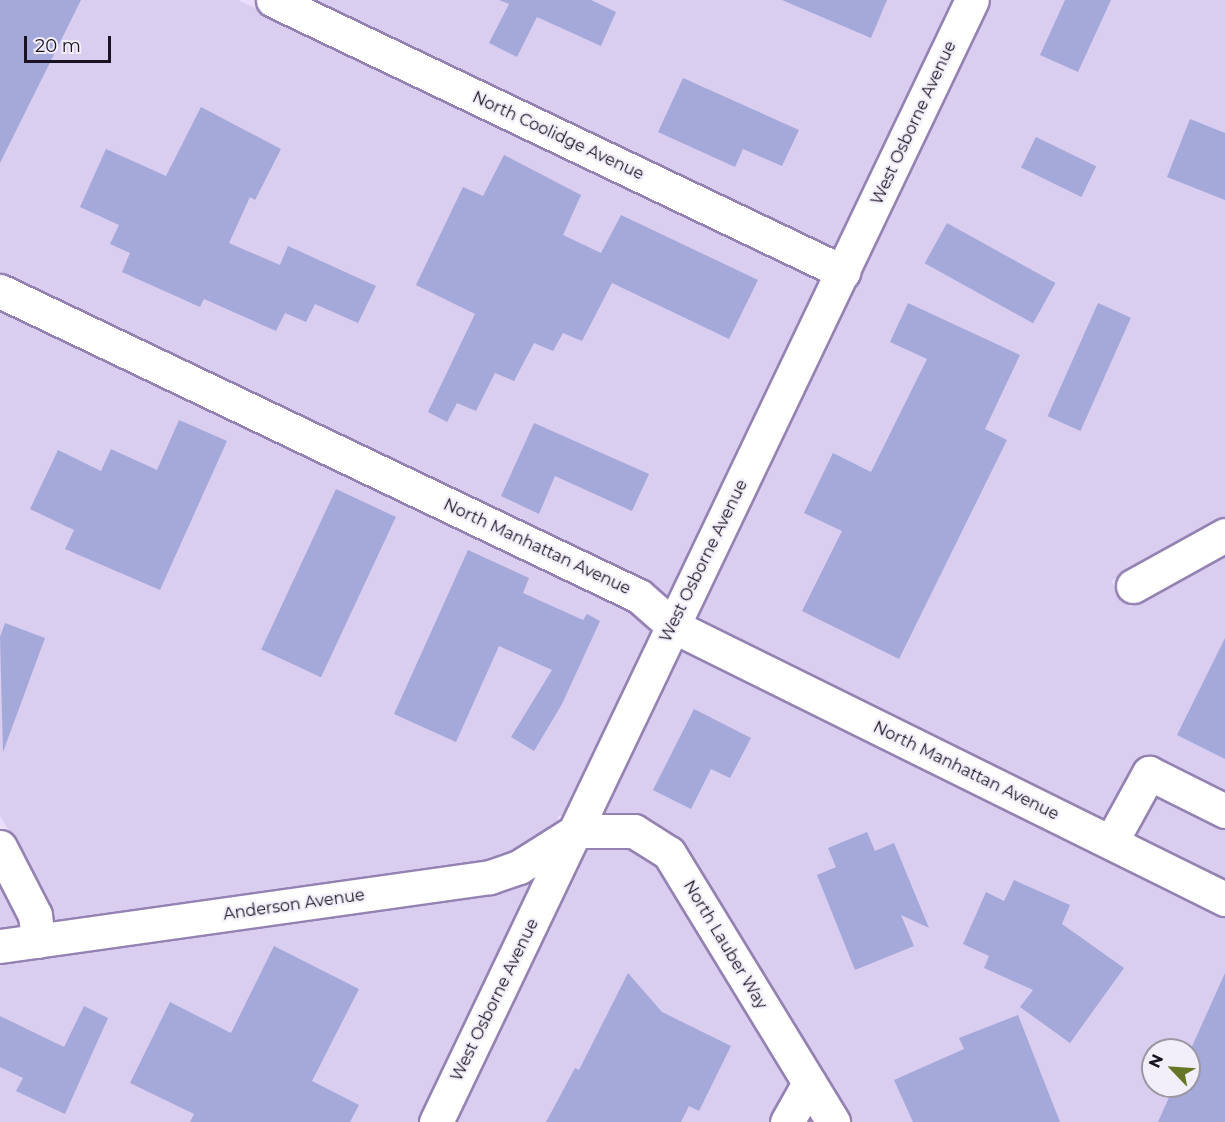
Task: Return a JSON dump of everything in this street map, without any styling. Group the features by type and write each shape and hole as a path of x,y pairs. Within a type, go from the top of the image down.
{"street":[{"name":"North Coolidge Avenue","path":"273,0 843,272"},
{"name":"West Osborne Avenue","path":"436,1122 972,0"},
{"name":"North Manhattan Avenue","path":"0,291 639,596 673,626 1225,899"},
{"path":"1133,586 1225,535"},
{"path":"1111,842 1149,773 1225,811"},
{"name":"Anderson Avenue","path":"0,946 490,877 519,867 576,831"},
{"name":"North Lauber Way","path":"576,831 634,831 669,853 832,1122"},
{"path":"0,847 35,915 38,941"},
{"path":"787,1122 809,1083"}],"shaded area":[{"path":"0,0 238,0 821,278 667,600 646,582 0,274"},
{"path":"308,0 953,0 834,251"},
{"path":"991,0 1225,0 1225,516 1111,581 1130,607 1225,553 1225,882 695,620"},
{"path":"0,308 630,608 653,629 565,816 558,816 559,823 511,853 485,862 53,923 35,874 0,816"},
{"path":"682,648 1225,915 1225,1122 851,1122 683,846 602,816"},
{"path":"588,846 631,846 657,863 814,1122 455,1122"},
{"path":"536,875 418,1122 0,1122 0,962 56,956"},
{"path":"0,878 19,917 20,928 0,931"}],"building":[{"path":"0,0 81,0 0,163"},
{"path":"499,0 591,0 616,12 601,46 537,17 517,57 489,43 509,4"},
{"path":"782,0 887,0 871,38"},
{"path":"1065,0 1111,0 1078,72 1040,55"},
{"path":"683,78 799,130 782,166 743,149 735,167 658,132"},
{"path":"201,107 281,149 255,200 250,197 229,243 280,265 288,246 376,286 358,323 315,304 306,322 285,313 276,331 204,299 200,307 122,272 130,253 110,244 119,225 80,207 106,149 166,176"},
{"path":"1190,119 1225,133 1225,200 1167,177"},
{"path":"1036,137 1096,166 1081,197 1021,168"},
{"path":"504,155 581,195 563,235 601,253 621,215 758,280 729,339 612,283 582,341 563,333 553,351 534,343 514,381 495,373 476,411 457,403 447,422 428,412 475,314 416,285 463,187 483,196"},
{"path":"947,223 1055,283 1033,323 925,263"},
{"path":"908,303 1020,355 985,429 1007,440 899,659 802,611 842,531 804,513 833,453 871,472 927,359 890,342"},
{"path":"1098,303 1131,318 1080,431 1048,416"},
{"path":"179,420 227,441 160,590 65,549 74,530 30,509 58,450 101,471 111,449 157,470"},
{"path":"534,423 649,474 632,511 555,476 539,514 501,496"},
{"path":"336,489 396,517 321,677 261,649"},
{"path":"468,550 529,578 523,593 583,620 587,614 600,621 562,704 534,751 511,737 552,670 499,646 456,742 394,714"},
{"path":"5,623 45,638 3,752 0,637"},
{"path":"1225,638 1225,759 1177,735"},
{"path":"694,709 751,738 730,778 711,769 691,809 653,790"},
{"path":"867,832 875,851 894,843 929,928 901,915 914,946 855,970 817,875 836,867 828,848"},
{"path":"1014,880 1070,905 1062,924 1124,968 1070,1043 1020,1007 1033,990 984,968 989,956 963,944 986,892 1004,901"},
{"path":"274,946 359,989 312,1081 359,1105 350,1122 190,1122 194,1114 130,1083 170,1002 231,1033"},
{"path":"628,973 662,1012 731,1046 699,1111 689,1106 681,1122 546,1122 575,1068 579,1070"},
{"path":"1225,973 1225,1122 1158,1122 1169,1098 1201,1098 1201,1038 1196,1038"},
{"path":"84,1006 108,1018 65,1114 16,1091 23,1078 0,1067 0,1016 64,1047"},
{"path":"1018,1015 1060,1122 913,1122 894,1080 964,1049 959,1038"}]}
